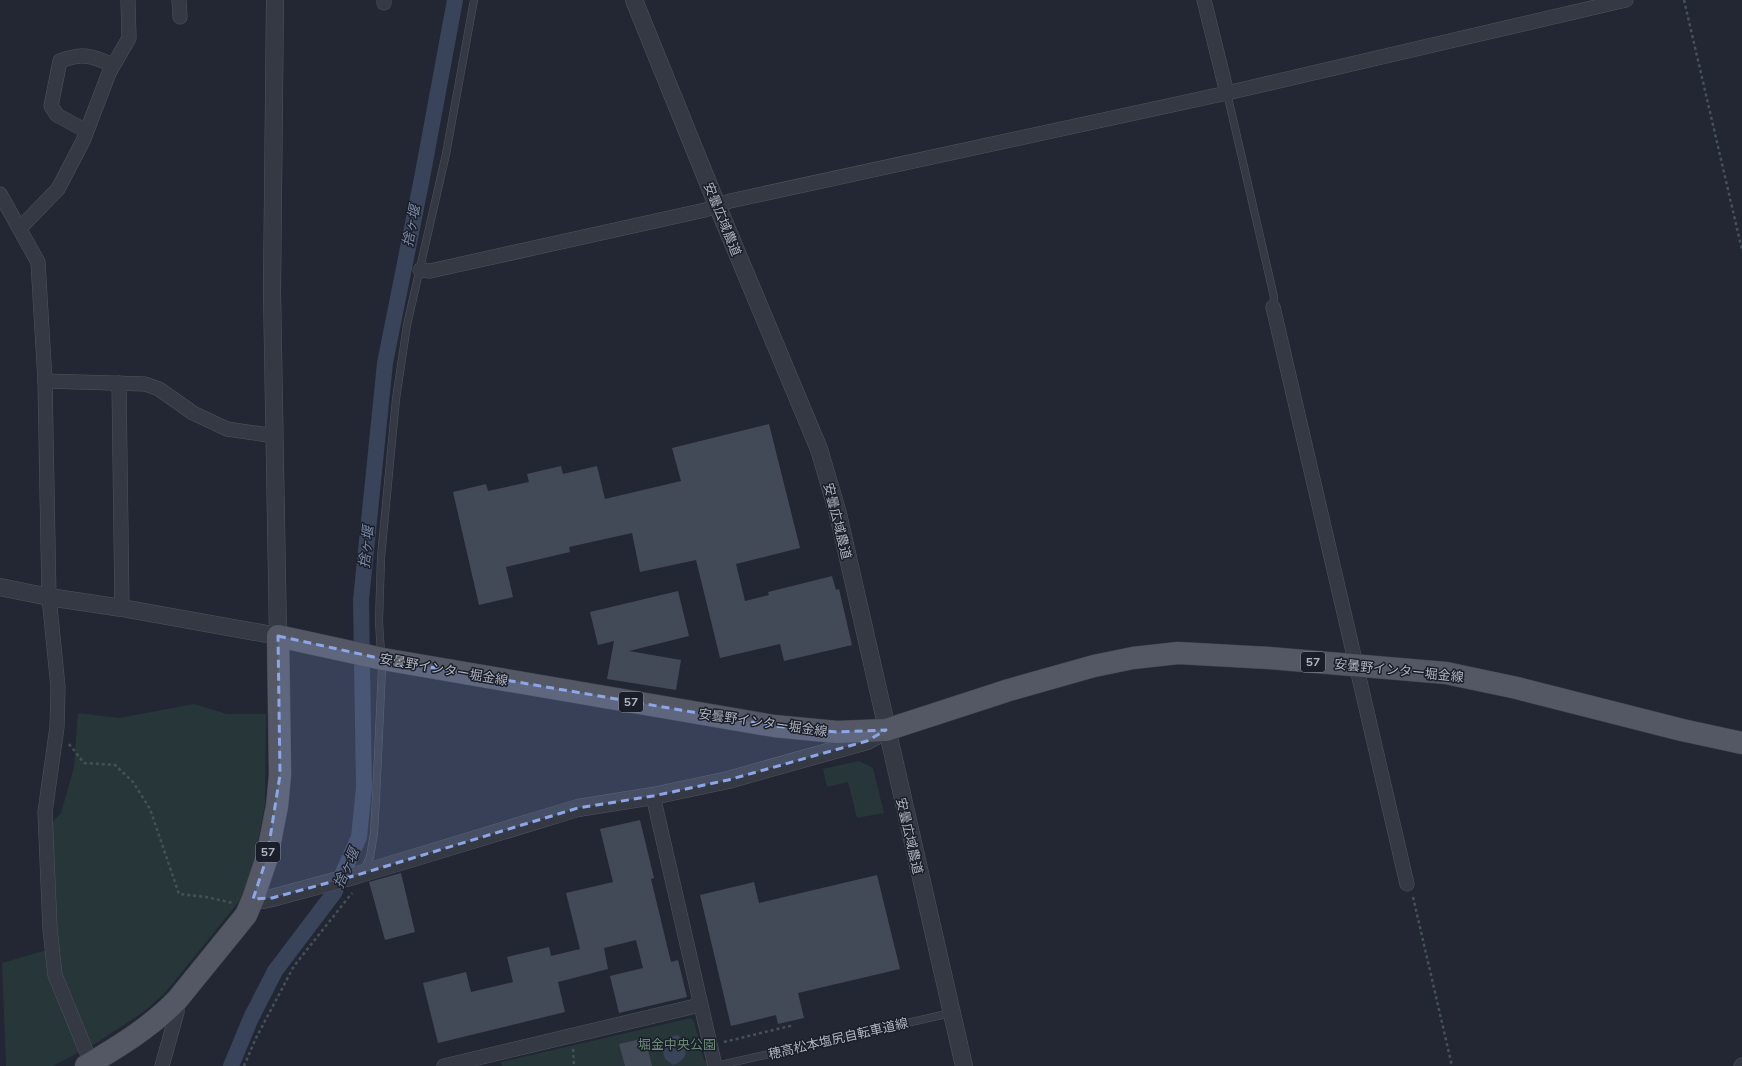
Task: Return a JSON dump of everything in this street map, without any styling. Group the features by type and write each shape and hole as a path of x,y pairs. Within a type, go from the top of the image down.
{"main road":[{"name":"安曇野インター堀金線","path":"278,636 380,658 774,726 837,732 886,730 1009,690 1094,666 1133,658 1178,653 1269,658 1446,673 1518,688 1682,730 1742,743"},
{"name":"57","path":"89,1064 123,1044 165,1013 246,915 245,901 267,857 277,806 280,775 278,636"}],"street":[{"path":"20,228 58,189 86,131 113,65 129,38 128,0"},
{"path":"179,0 180,17"},
{"path":"0,587 49,598 122,608 278,636 272,291 275,0"},
{"name":"安曇広域農道","path":"634,0 717,205 819,449 838,514 886,730 943,1014 964,1066"},
{"path":"1204,0 1227,93"},
{"path":"420,270 430,271 705,210 717,205 1227,93 1626,0"},
{"path":"86,131 57,115 52,106 60,61 70,57 90,56 113,65"},
{"path":"0,194 38,262 45,381 49,598 58,687 57,727 45,812 50,929 55,975 87,1053 89,1064"},
{"path":"1273,307 1407,884"},
{"path":"45,381 145,384 159,389 193,413 227,429 275,436"},
{"path":"119,383 122,608"},
{"path":"245,901 263,900 331,881 358,878 578,808 653,796 728,780 867,741 886,730"},
{"path":"653,796 715,1066"},
{"path":"162,1066 176,1012 177,1000"},
{"path":"444,1066 481,1061 700,1005"}],"lane":[{"path":"358,878 370,857 374,833 380,743 379,622 381,557 396,399 407,325 446,154 474,0"},
{"path":"1227,93 1274,297 1273,307"},
{"name":"穂高松本塩尻自転車道線","path":"715,1066 943,1014"}],"path":[{"path":"1684,0 1742,250"},
{"path":"57,727 84,763 115,765 133,782 150,809 179,894 245,901"},
{"path":"244,1066 294,966 358,878"},
{"path":"1407,884 1415,903 1452,1066"},
{"path":"710,1046 794,1025"},
{"path":"573,1043 574,1066"}],"highlighted area":[{"path":"278,636 383,659 774,726 837,732 886,730 867,741 728,780 653,796 578,808 357,875 272,898 253,899 267,857 280,775"}],"green space":[{"path":"194,704 227,714 266,714 265,804 254,863 241,899 164,994 142,1013 98,1042 53,1066 6,1066 2,963 57,947 40,835 61,813 74,767 78,713 119,718"},
{"path":"859,761 873,768 884,813 857,818 848,782 827,787 823,769"},
{"name":"堀金中央公園","path":"691,1018 694,1021 704,1060 708,1062 709,1066 502,1066 501,1062"}],"water":[{"path":"678,1035 684,1044 686,1052 685,1056 679,1062 673,1065 665,1059 662,1049 669,1037"}],"building":[{"path":"769,424 800,548 736,564 745,601 769,595 768,592 832,576 836,590 839,589 852,645 784,661 780,644 720,658 696,560 640,572 632,533 569,547 570,552 506,567 513,597 479,605 453,492 486,484 488,491 529,482 527,474 561,466 563,474 597,466 605,499 681,481 672,448"},
{"path":"678,591 689,636 629,651 681,660 676,690 607,679 614,641 598,645 590,612"},
{"path":"640,820 654,878 651,879 671,962 678,960 687,997 619,1013 610,976 643,968 636,940 604,948 608,969 558,982 565,1012 438,1043 423,983 466,972 471,992 513,982 507,957 549,947 551,956 580,949 566,893 613,882 600,829"},
{"path":"401,873 415,932 385,940 369,882"},
{"path":"877,875 900,969 798,993 804,1018 778,1024 776,1015 731,1026 700,895 754,882 759,903"},
{"path":"645,1038 652,1066 625,1066 619,1044"}],"waterway":[{"name":"捨ヶ堰","path":"231,1066 251,1018 275,971 334,893 359,837 364,787 361,600 385,363 422,178 455,0"}]}
